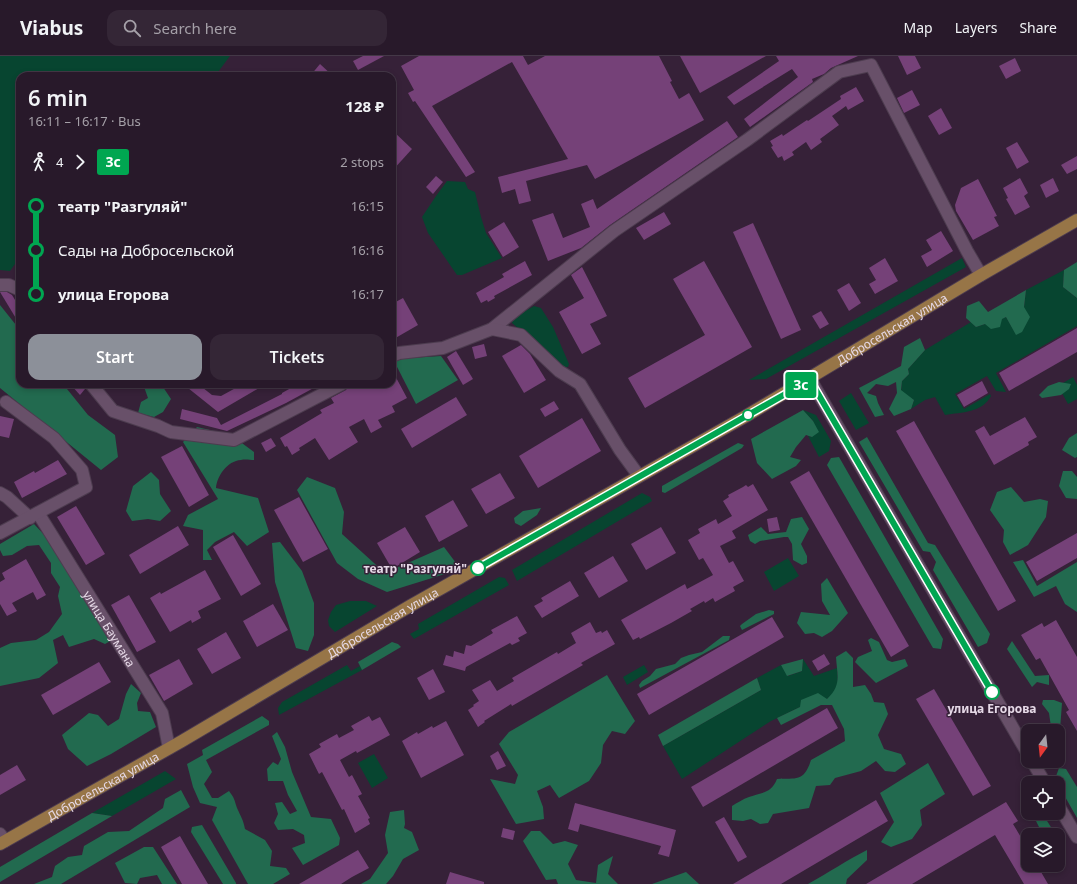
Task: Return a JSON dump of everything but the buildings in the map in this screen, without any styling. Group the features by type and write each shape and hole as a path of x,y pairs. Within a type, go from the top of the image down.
{"main road":[{"name":"Добросельская улица","path":"2,840 169,748 330,655 410,606 810,380 981,275 1077,220"}],"street":[{"path":"396,354 443,348 492,329 614,231 747,140 839,72 871,65 967,251 981,275"},
{"path":"0,285 9,284 16,288"},
{"path":"492,329 521,335 559,371 580,384 620,450 639,476"},
{"path":"810,380 1021,742"},
{"path":"94,388 113,411 158,426 171,432 234,440 334,388"},
{"path":"0,533 86,487 82,470 54,438 6,402"},
{"name":"улица Баумана","path":"0,493 7,496 34,516 162,713 169,748"},
{"path":"1065,817 1077,837"}],"green space":[{"path":"0,56 230,56 218,72 16,72 16,263 10,271 0,270"},
{"path":"447,181 465,182 468,189 475,192 486,233 502,258 462,275 457,275 428,233 422,217"},
{"path":"962,258 966,267 766,379 749,380"},
{"path":"1077,262 1077,298 1063,287 1064,270"},
{"path":"1064,270 1063,287 1077,298 1077,326 996,373 1006,392 996,391 987,376 955,394 964,409 990,394 991,396 987,402 977,409 945,415 935,397 925,400 911,409 914,400 901,393 902,381 909,374 908,369 925,350 971,322 976,327 1006,317 1016,334 1024,307 1026,290"},
{"path":"1026,290 1024,307 1030,317 1022,332 1016,335 1006,317 1002,319 1000,327 991,329 985,324 976,327 966,318 967,306 979,301 988,312"},
{"path":"0,305 16,325 16,388 66,388 88,415 115,435 118,457 101,470 0,388"},
{"path":"534,306 541,308 553,327 569,364 568,367 563,367 512,323 513,318"},
{"path":"920,338 925,350 908,369 909,374 902,381 901,390 914,400 911,409 894,416 889,409 897,393 896,382 888,386 876,384 867,393 876,396 884,415 875,417 859,388 901,366 904,347"},
{"path":"441,356 458,380 416,404 396,365 396,359"},
{"path":"1073,377 1077,385 1077,399 1068,404 1058,386"},
{"path":"1059,382 1071,384 1069,389 1061,395 1042,398 1039,395 1048,386"},
{"path":"144,388 164,388 171,399 163,412 154,417 138,413 141,402 148,398"},
{"path":"851,393 869,423 856,430 839,401"},
{"path":"803,410 816,415 831,441 829,451 819,457 808,436 812,437 813,421"},
{"path":"803,410 813,421 819,432 812,437 806,435 796,447 790,457 801,460 796,466 772,479 757,463 751,439"},
{"path":"197,427 231,435 254,452 254,460 236,461 227,466 218,479 216,488 258,498 269,532 247,546 234,532 215,542 207,550 212,560 203,560 203,530 183,526 188,515 218,499 183,442"},
{"path":"1077,433 1077,457 1075,458 1062,450 1069,438"},
{"path":"867,437 928,543 935,545 990,634 987,643 978,647 933,570 936,562 930,552 923,551 859,442"},
{"path":"738,443 744,445 742,448 665,493 662,492 662,486"},
{"path":"839,457 943,639 941,649 933,648 827,465 831,458"},
{"path":"1063,471 1072,471 1077,477 1077,499 1066,498 1059,486"},
{"path":"151,472 159,480 160,494 171,511 160,521 148,519 132,521 126,511 133,486"},
{"path":"307,477 335,488 344,512 342,534 385,573 444,547 456,563 445,574 387,592 358,579 337,563 297,490"},
{"path":"1011,487 1024,502 1040,499 1048,501 1046,517 1028,545 1010,555 1003,542 1004,530 990,510 997,492"},
{"path":"642,493 650,497 652,501 517,581 512,570"},
{"path":"541,508 537,515 521,526 515,523 514,518 523,511"},
{"path":"802,517 809,529 801,544 807,556 807,563 802,565 793,560 792,544 788,537 760,541 755,544 750,541 748,535 761,527 768,534 786,532 791,519"},
{"path":"34,524 50,541 112,640 105,644 94,639 69,647 63,635 53,640 58,663 39,678 0,686 0,648 11,643 36,640 49,632 62,614 58,596 60,587 51,573 51,563 39,545 27,546 12,555 3,556 0,550 0,544"},
{"path":"280,542 302,571 314,603 314,635 308,651 296,648 275,582 272,543"},
{"path":"788,558 799,576 774,591 764,572"},
{"path":"1023,560 1037,586 1077,562 1077,612 1065,604 1056,586 1034,597 1013,562"},
{"path":"499,577 505,578 509,585 414,639 410,634 419,629 418,624"},
{"path":"827,578 848,613 832,631 822,637 814,633 805,634 797,623 801,612 830,615 822,601 821,584"},
{"path":"350,601 366,601 377,606 335,632 329,626 328,620 331,612 336,605"},
{"path":"769,610 774,611 774,614 742,630 740,626 742,624 756,614"},
{"path":"723,636 730,636 729,640 640,688 639,685 642,681 650,676 656,669 675,664 681,658 702,652"},
{"path":"871,638 879,642 887,660 892,662 905,659 908,666 876,683 855,662 858,657 872,651 868,640"},
{"path":"1012,641 1035,676 1049,675 1049,685 1037,682 1032,687 1007,649"},
{"path":"392,642 401,647 362,670 358,662"},
{"path":"846,651 853,658 853,687 865,685 874,702 884,703 888,714 878,735 884,749 901,754 906,764 895,772 885,771 876,761 861,771 835,778 830,785 816,786 809,808 773,814 768,823 760,824 751,819 743,821 732,820 732,806 740,801 769,790 775,784 777,779 799,777 806,772 811,760 845,741 844,729 832,705 821,705 781,725 777,718 800,707 801,700 818,693 827,699 835,689 838,680 836,657"},
{"path":"803,659 814,676 837,668 838,685 835,692 827,699 800,707 771,721 682,779 663,746 761,690 757,678 781,665 788,676 802,671"},
{"path":"803,659 802,671 787,676 781,665"},
{"path":"347,665 351,671 360,666 362,670 279,715 278,708 282,702"},
{"path":"644,665 648,672 627,685 623,677"},
{"path":"607,675 635,721 625,734 612,731 603,745 601,763 589,781 559,798 550,785 537,791 543,807 544,819 516,824 490,779 515,784 518,775 499,744 509,732"},
{"path":"757,678 761,690 663,746 658,735"},
{"path":"131,684 141,693 137,703 138,711 150,712 156,727 111,754 87,766 68,749 62,735 89,713 98,715 108,726 119,719 126,694"},
{"path":"1043,700 1054,700 1062,703 1060,724 1051,724 1049,713 1042,704"},
{"path":"262,716 269,721 269,725 206,760 212,772 204,784 212,798 218,798 229,791 243,820 245,829 265,840 272,851 270,866 286,868 290,874 273,884 248,884 212,820 217,807 200,803 193,787 187,764 203,755 202,750"},
{"path":"277,732 285,747 292,772 311,817 331,819 340,838 339,845 303,865 292,848 305,843 304,835 293,829 278,830 274,823 278,814 275,803 282,802 290,814 297,811 288,795 283,781 268,781 267,769 273,762 278,765 281,759 272,736"},
{"path":"374,754 388,778 372,788 358,763"},
{"path":"928,763 945,794 920,810 922,825 912,839 891,847 881,842 894,822 880,793"},
{"path":"1059,768 1066,769 1077,787 1077,818 1065,797 1065,776 1056,776"},
{"path":"165,771 176,779 112,816 92,813"},
{"path":"181,790 190,807 61,884 34,884 52,877 55,866 68,857 82,855 84,846 108,832 129,831 163,808 165,799"},
{"path":"404,810 404,828 412,832 419,850 403,859 393,876 386,884 361,884 370,879 388,853 385,835 390,812"},
{"path":"92,813 112,816 0,882 0,867"},
{"path":"1036,820 1046,820 1052,828 1040,828"},
{"path":"202,825 236,884 223,884 191,832 192,827"},
{"path":"531,831 540,831 553,844 565,841 578,845 568,864 576,880 596,883 598,865 613,856 608,874 618,884 558,884 556,879 546,880 523,841"},
{"path":"144,847 153,847 177,884 162,884 157,875 140,878 137,884 125,883 115,863"},
{"path":"867,850 867,860 847,879 846,884 808,884 852,858"},
{"path":"686,872 699,884 652,884"}],"bus line":[{"name":"3с","path":"478,568 810,380 992,692"}],"place":[{"name":"театр \"Разгуляй\"","path":"478,568"},
{"name":"улица Егорова","path":"992,692"}]}
